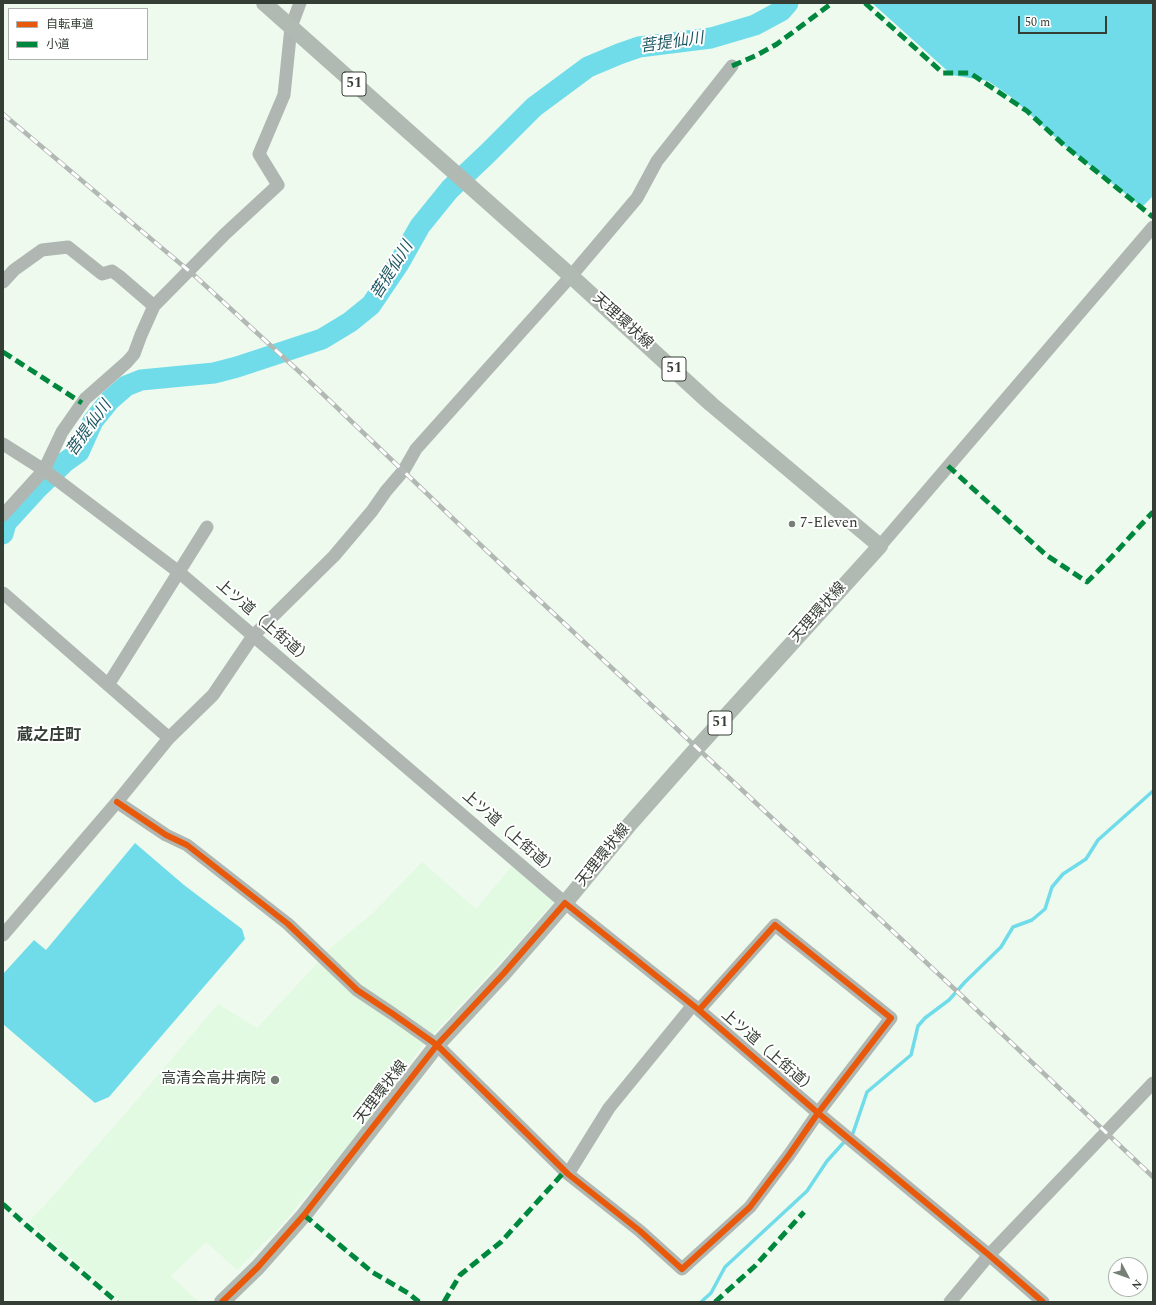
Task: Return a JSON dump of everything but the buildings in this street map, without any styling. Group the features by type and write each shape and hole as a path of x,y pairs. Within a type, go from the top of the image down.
{"main road":[{"name":"天理環状線","path":"222,1302 258,1267 304,1214 437,1045 504,973 565,903 645,806 880,546 711,404 571,276 264,3"}],"street":[{"path":"3,515 44,470 62,432 85,399 134,354 154,306 225,234 278,185 259,154 284,95 291,27 300,3"},
{"path":"3,935 117,802 169,738 213,695 253,636 334,556 404,470 416,449 571,276 637,198 657,161 732,66"},
{"path":"880,546 1153,227"},
{"path":"3,282 14,270 42,250 68,247 102,274 112,271 154,306"},
{"name":"上ツ道（上街道）","path":"3,444 44,470 180,573 565,903 696,1008 818,1113 989,1255 1043,1302"},
{"path":"108,685 207,528"},
{"path":"3,593 169,738"},
{"path":"117,802 166,835 187,846 288,924 357,990 437,1045 568,1174 640,1231 682,1269 750,1207 818,1113 891,1018 775,925 696,1008 609,1108 568,1174"},
{"path":"950,1302 989,1255 1153,1083"}],"shaded area":[{"name":"高清会高井病院","path":"422,862 476,909 513,865 554,901 511,951 422,1046 359,1133 278,1229 237,1270 206,1242 171,1276 199,1302 122,1302 29,1221 45,1205 125,1114 218,1004 257,1028 313,968 322,955 372,914"}],"water":[{"path":"872,3 1153,3 1153,196 1142,207 1065,146 1011,97 988,81 952,75"},
{"path":"135,843 184,885 242,929 245,939 109,1097 95,1103 3,1024 3,974 34,940 46,950"}],"waterway":[{"name":"菩提仙川","path":"3,534 6,523 37,489 65,462 79,452 93,421 110,400 126,386 141,380 214,373 237,367 322,339 350,322 371,305 398,265 420,226 450,189 534,107 588,67 639,47 711,38 755,25 781,11 788,3"},
{"path":"850,1136 853,1133 867,1092 911,1055 918,1026 925,1018 949,1000 1001,947 1013,927 1032,920 1045,909 1052,887 1063,874 1086,859 1098,840 1153,791"},
{"path":"701,1302 711,1293 725,1267 807,1191 827,1161 846,1140"}],"railway":[{"path":"3,114 195,276 305,377 488,552 1153,1177"}],"marked path":[{"path":"732,66 777,44 832,3"},
{"path":"865,3 943,73 970,73 1027,111 1065,146 1153,217"},
{"path":"3,352 82,403"},
{"path":"948,466 1046,555 1087,582 1153,512"},
{"path":"444,1302 460,1275 501,1242 565,1171"},
{"path":"3,1204 117,1302"},
{"path":"715,1302 755,1266 804,1212"},
{"path":"304,1215 372,1272 408,1293 419,1302"}],"cycle path":[{"path":"117,802 166,835 187,845 288,924 357,990 437,1045 568,1174 640,1231 682,1269 750,1207 818,1113 891,1018 775,925 699,1010"},
{"path":"222,1302 258,1267 304,1215 437,1045 504,973 565,903 699,1010 818,1113 989,1255 1043,1302"}],"place":[{"name":"7-Eleven","path":"792,524"},
{"name":"高清会高井病院","path":"275,1080"}],"district":[{"name":"蔵之庄町","path":"49,737"}]}
